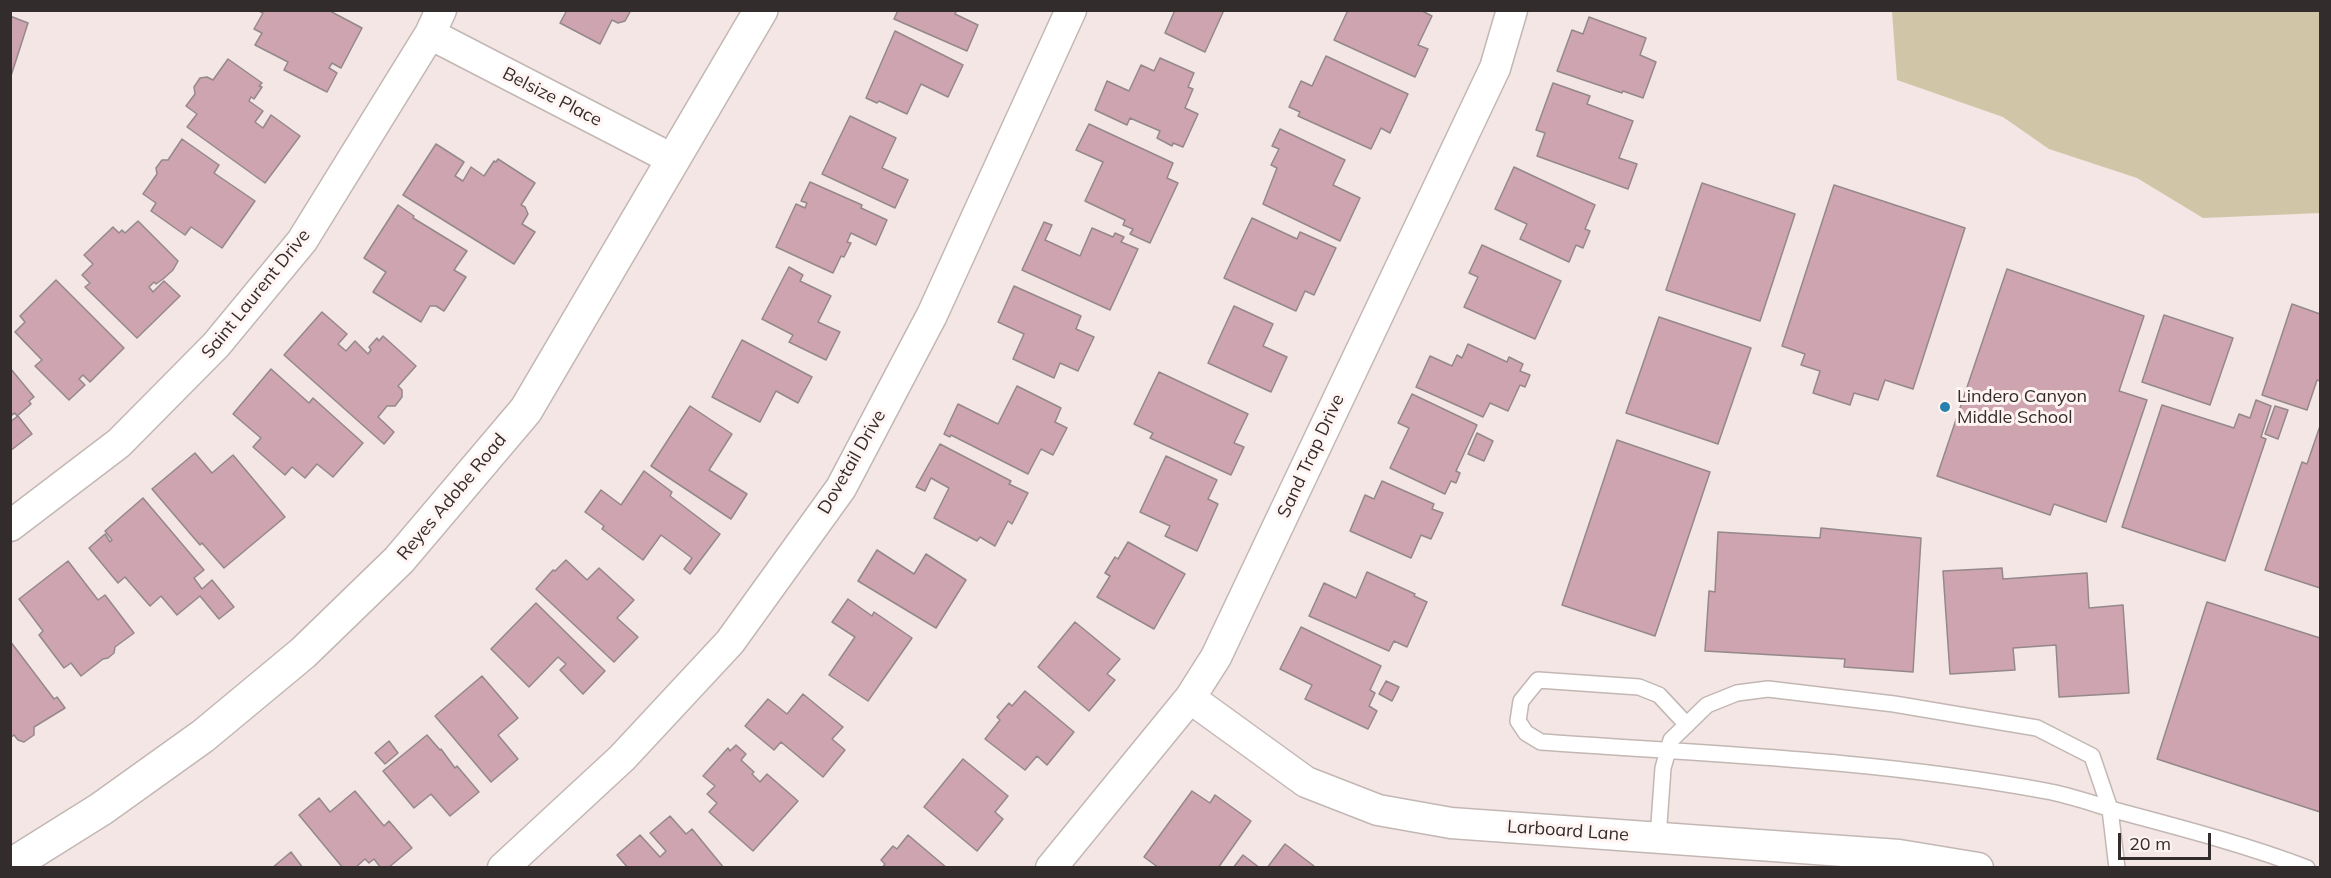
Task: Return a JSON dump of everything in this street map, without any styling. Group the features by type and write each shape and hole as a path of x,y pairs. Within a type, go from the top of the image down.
{"street":[{"name":"Reyes Adobe Road","path":"10,866 101,809 203,736 303,653 399,560 526,410 761,10"},
{"name":"Dovetail Drive","path":"503,867 622,758 730,642 841,488 932,315 1071,10"},
{"name":"Sand Trap Drive","path":"1052,867 1190,698 1216,657 1496,68 1512,10"},
{"name":"Belsize Place","path":"435,22 674,160"},
{"name":"Saint Laurent Drive","path":"10,526 119,443 216,345 302,241 435,22"},
{"name":"Larboard Lane","path":"1190,698 1306,782 1378,810 1451,823 1899,855 1977,867"}],"lane":[{"path":"1687,725 1659,695 1639,687 1539,680 1521,701 1518,721 1526,733 1541,742 1859,764 1930,772 2049,792 2226,840 2307,867"},
{"path":"1658,838 1663,768 1671,740 1707,705 1737,693 1768,689 1894,705 2037,728 2092,756 2110,809 2117,867"}],"shaded area":[{"path":"1892,11 2320,11 2320,213 2203,218 2137,178 2049,149 2003,117 1897,80"}],"building":[{"path":"257,10 328,10 362,28 341,68 332,63 329,68 337,73 327,92 284,70 288,62 255,45 262,33 254,29 263,13"},
{"path":"567,10 630,10 630,12 625,21 618,23 612,20 600,44 560,23"},
{"path":"898,10 957,10 955,14 978,25 967,51 894,19"},
{"path":"1175,10 1224,10 1205,52 1165,33"},
{"path":"1348,10 1420,10 1432,16 1418,45 1428,49 1415,77 1334,40"},
{"path":"10,16 28,23 10,79"},
{"path":"1589,17 1646,38 1640,55 1656,62 1643,98 1557,71 1572,30 1583,34"},
{"path":"895,31 963,65 948,97 921,84 907,114 879,101 877,103 866,98"},
{"path":"1326,56 1408,94 1390,133 1381,128 1371,149 1298,116 1300,112 1289,107 1301,81 1312,86"},
{"path":"1160,58 1194,73 1188,87 1193,89 1185,108 1198,114 1183,147 1173,143 1172,146 1157,138 1160,131 1130,118 1127,125 1095,110 1107,81 1129,91 1141,65 1154,71"},
{"path":"228,59 262,83 254,99 251,97 249,101 263,111 255,122 263,128 271,115 300,136 265,183 187,127 197,114 186,106 195,94 194,87 200,78 207,77 213,80"},
{"path":"1553,83 1590,96 1587,104 1633,121 1619,158 1637,164 1628,189 1537,156 1545,133 1536,130"},
{"path":"850,116 896,138 882,168 908,180 895,208 822,174"},
{"path":"1089,124 1173,163 1167,178 1178,183 1150,243 1130,234 1133,229 1123,225 1125,220 1085,201 1103,162 1076,150"},
{"path":"1280,129 1345,160 1333,185 1360,198 1340,241 1263,204 1277,168 1271,165 1279,149 1272,146"},
{"path":"182,139 219,165 214,173 255,201 222,248 191,227 185,235 151,211 156,203 143,194 157,174 156,168 162,160 168,160"},
{"path":"436,144 464,162 455,176 463,181 471,167 484,176 494,161 498,159 535,183 521,205 525,207 528,214 522,224 535,232 514,264 403,195"},
{"path":"1514,167 1595,205 1585,229 1590,231 1583,248 1576,245 1569,262 1520,239 1527,224 1495,209"},
{"path":"810,182 862,205 861,208 887,220 876,245 851,233 847,242 851,243 844,257 841,256 833,273 776,247 796,204 805,208 807,203 801,201"},
{"path":"1702,183 1795,214 1760,321 1666,290"},
{"path":"1834,185 1965,228 1913,389 1885,380 1878,400 1854,393 1850,405 1813,393 1820,371 1801,365 1805,354 1782,346"},
{"path":"398,205 414,216 413,218 467,251 454,270 466,277 444,311 436,306 430,306 421,322 373,292 386,272 364,258"},
{"path":"1252,218 1297,239 1300,232 1336,248 1314,295 1305,291 1296,311 1224,278"},
{"path":"138,221 178,261 173,270 163,279 156,284 154,282 149,287 153,292 164,281 180,296 137,338 85,287 90,283 82,275 93,264 84,255 113,227 119,233 122,230 125,233"},
{"path":"1044,222 1052,225 1045,240 1080,256 1092,228 1113,237 1115,233 1124,237 1121,242 1138,249 1110,310 1022,270"},
{"path":"1482,245 1561,281 1535,339 1464,307 1478,277 1469,273"},
{"path":"789,267 803,275 800,281 831,296 818,322 840,332 826,360 789,342 793,335 762,319"},
{"path":"2007,269 2144,316 2119,391 2147,400 2106,522 2054,504 2050,515 1937,476"},
{"path":"56,280 124,348 90,382 83,375 79,379 85,385 69,400 35,366 42,360 15,332 25,322 20,316"},
{"path":"1014,286 1081,316 1076,329 1094,337 1078,371 1060,363 1054,378 1013,359 1024,334 998,322"},
{"path":"2292,304 2320,314 2320,381 2317,380 2307,410 2262,395"},
{"path":"1234,306 1273,324 1263,346 1287,357 1271,392 1208,363"},
{"path":"322,312 347,334 338,344 346,351 355,341 368,354 371,350 369,347 377,338 379,341 383,336 416,366 398,386 402,390 402,397 395,406 387,406 378,417 394,432 384,444 284,355"},
{"path":"2164,315 2233,338 2210,405 2142,382"},
{"path":"1659,317 1751,348 1718,444 1626,413"},
{"path":"742,340 812,377 798,403 776,391 760,422 712,397"},
{"path":"1468,344 1507,362 1509,357 1523,364 1520,371 1530,375 1525,387 1520,385 1508,411 1490,403 1483,417 1416,387 1430,356 1452,366 1457,355 1462,358"},
{"path":"10,368 34,397 29,401 31,404 17,416 15,413 10,416"},
{"path":"271,369 309,403 313,398 363,443 333,477 317,464 305,478 292,467 285,475 253,447 261,438 233,414"},
{"path":"1159,372 1248,414 1234,443 1244,447 1231,475 1150,438 1153,433 1134,424"},
{"path":"1017,386 1061,408 1055,422 1067,428 1053,455 1041,449 1028,474 951,435 950,437 944,434 958,404 998,424"},
{"path":"1412,394 1477,425 1456,471 1460,473 1456,483 1451,481 1445,494 1390,468 1409,428 1398,423"},
{"path":"2256,400 2271,406 2261,437 2266,439 2225,561 2122,527 2162,405 2234,428 2239,414 2250,418"},
{"path":"690,406 732,434 709,470 747,494 731,519 651,466"},
{"path":"2275,406 2288,410 2278,439 2265,434"},
{"path":"18,416 32,434 10,451 10,422"},
{"path":"2320,426 2320,588 2265,570 2302,462 2307,464"},
{"path":"1477,433 1493,441 1484,461 1468,454"},
{"path":"1617,440 1710,472 1655,636 1562,605"},
{"path":"940,444 1011,481 1009,484 1028,493 1012,524 1008,521 995,546 980,537 977,541 934,518 949,488 931,478 925,491 916,487"},
{"path":"195,453 212,473 233,455 285,517 224,568 202,543 200,545 152,489"},
{"path":"1166,456 1217,480 1208,499 1218,504 1197,551 1165,536 1170,526 1140,512"},
{"path":"644,471 672,492 670,496 720,534 690,574 684,569 692,558 661,535 643,560 602,529 604,526 585,512 601,490 621,505"},
{"path":"1382,481 1434,504 1432,509 1443,513 1431,539 1421,535 1411,558 1350,531 1365,495 1374,499"},
{"path":"143,498 204,570 194,578 202,589 212,580 234,607 219,619 200,596 177,615 161,596 150,606 125,577 118,583 89,548 105,534 110,542 112,540 105,531"},
{"path":"1821,528 1921,538 1913,672 1844,667 1845,659 1705,651 1709,591 1715,592 1718,532 1820,538"},
{"path":"1128,542 1185,574 1154,629 1097,597 1110,576 1105,573 1115,557 1118,559"},
{"path":"877,550 914,574 926,554 966,580 936,628 858,581"},
{"path":"566,560 587,580 599,568 634,600 617,618 638,637 614,662 536,589 553,570 555,571"},
{"path":"68,561 98,600 105,595 134,633 115,647 114,653 108,658 103,659 81,676 71,663 64,668 39,635 43,631 19,599"},
{"path":"2002,568 2003,579 2087,573 2089,608 2123,605 2129,693 2059,697 2056,645 2013,648 2015,670 1950,674 1943,571"},
{"path":"1367,572 1427,602 1407,647 1394,641 1389,651 1309,616 1324,583 1356,598"},
{"path":"848,599 872,616 874,612 912,638 868,701 829,675 855,637 832,622"},
{"path":"2207,602 2320,638 2320,812 2157,759"},
{"path":"536,603 605,671 583,694 560,670 566,664 558,657 529,687 491,649"},
{"path":"1075,622 1120,659 1107,674 1115,680 1089,711 1038,667"},
{"path":"1301,627 1381,666 1370,690 1375,693 1369,706 1377,711 1368,729 1305,699 1312,685 1280,669"},
{"path":"10,641 54,699 57,697 65,708 34,727 34,735 24,742 18,740 14,735 10,738"},
{"path":"482,676 518,718 498,735 518,759 491,782 435,716"},
{"path":"1386,681 1399,687 1392,701 1379,694"},
{"path":"1025,691 1074,732 1047,765 1037,756 1025,770 985,739 1000,720 997,717 1009,703 1012,706"},
{"path":"803,694 843,727 832,739 845,750 823,777 781,742 774,750 745,726 768,699 787,714"},
{"path":"427,735 479,792 450,816 431,794 414,808 383,771"},
{"path":"389,741 398,753 385,764 375,753"},
{"path":"736,745 746,754 741,760 754,772 752,774 760,782 767,774 798,801 753,851 709,812 717,803 707,794 715,786 703,776 728,748 730,751"},
{"path":"963,759 1008,796 995,812 1003,819 977,851 924,807"},
{"path":"355,791 384,826 389,821 412,848 388,868 381,868 374,859 369,863 365,859 355,868 343,868 299,815 319,798 330,812"},
{"path":"1192,791 1210,803 1215,795 1251,821 1218,868 1159,868 1144,857"},
{"path":"670,816 686,834 692,829 724,868 628,868 617,855 640,835 660,857 666,851 650,833"},
{"path":"908,835 947,868 882,868 885,864 881,860 893,846 897,849"},
{"path":"1285,844 1314,866 1313,868 1267,868"},
{"path":"291,852 303,868 272,868"},
{"path":"1243,855 1260,868 1233,868"}],"place":[{"name":"Lindero Canyon Middle School","path":"1945,407"}]}
